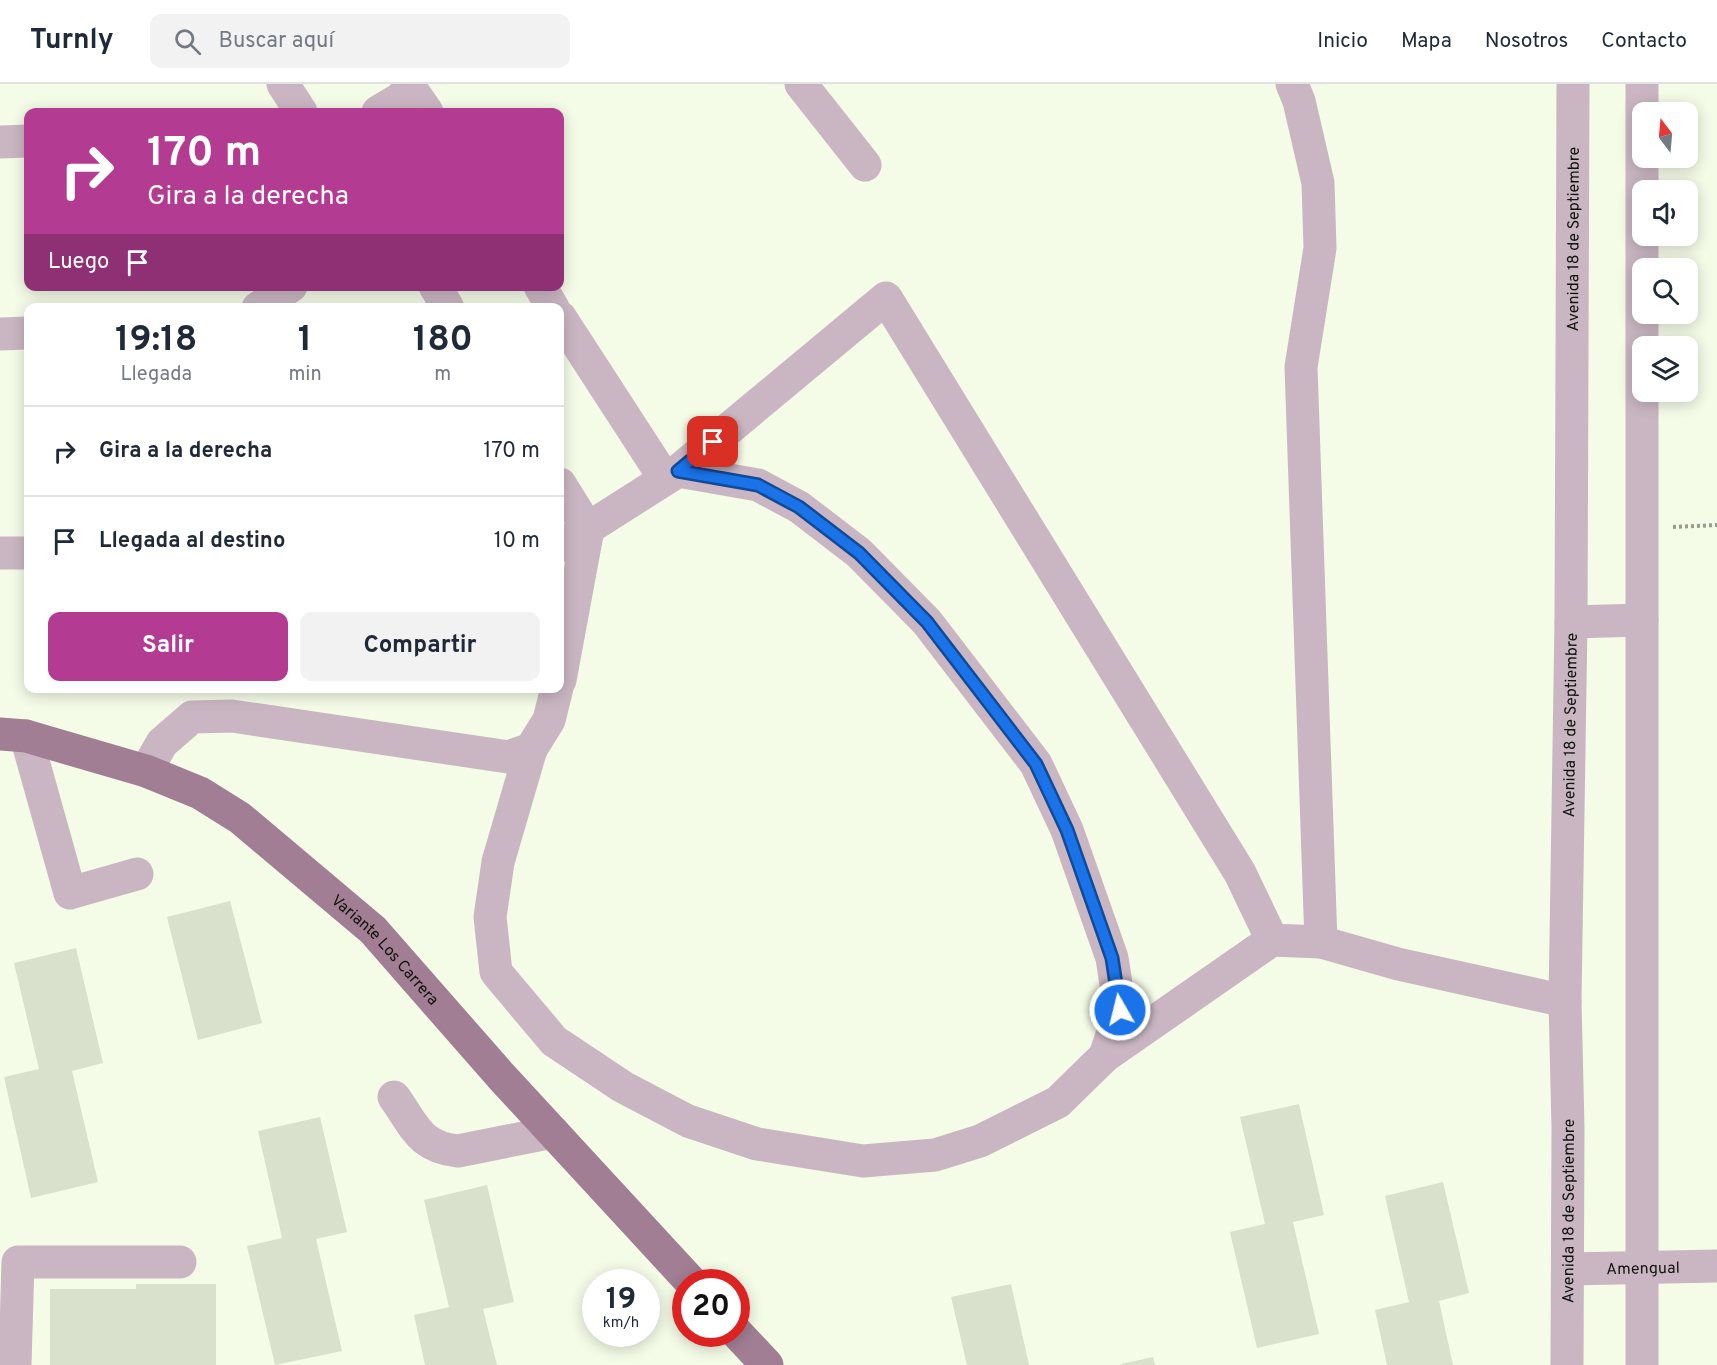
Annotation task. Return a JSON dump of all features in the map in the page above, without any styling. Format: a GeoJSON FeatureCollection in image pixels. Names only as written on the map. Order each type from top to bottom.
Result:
{"type":"FeatureCollection","features":[{"type":"Feature","properties":{"kind":"main road","name":"Variante Los Carrera"},"geometry":{"type":"LineString","coordinates":[[13,735],[146,771],[200,793],[240,818],[373,930],[679,1269]]}},
{"type":"Feature","properties":{"kind":"main road"},"geometry":{"type":"LineString","coordinates":[[750,1347],[767,1365]]}},
{"type":"Feature","properties":{"kind":"street"},"geometry":{"type":"LineString","coordinates":[[283,84],[298,108]]}},
{"type":"Feature","properties":{"kind":"street"},"geometry":{"type":"LineString","coordinates":[[801,84],[865,165]]}},
{"type":"Feature","properties":{"kind":"street"},"geometry":{"type":"LineString","coordinates":[[1292,84],[1299,101],[1318,194],[1320,248],[1301,367],[1321,942]]}},
{"type":"Feature","properties":{"kind":"street","name":"Avenida 18 de Septiembre"},"geometry":{"type":"LineString","coordinates":[[1567,1365],[1565,1001],[1571,622],[1573,84]]}},
{"type":"Feature","properties":{"kind":"street"},"geometry":{"type":"LineString","coordinates":[[1642,84],[1642,1365]]}},
{"type":"Feature","properties":{"kind":"street"},"geometry":{"type":"LineString","coordinates":[[385,108],[403,97],[409,85],[424,108]]}},
{"type":"Feature","properties":{"kind":"street"},"geometry":{"type":"LineString","coordinates":[[0,142],[24,141]]}},
{"type":"Feature","properties":{"kind":"street"},"geometry":{"type":"LineString","coordinates":[[266,303],[284,291]]}},
{"type":"Feature","properties":{"kind":"street"},"geometry":{"type":"LineString","coordinates":[[564,544],[672,475],[886,298],[1240,873],[1272,940]]}},
{"type":"Feature","properties":{"kind":"street"},"geometry":{"type":"LineString","coordinates":[[564,323],[672,475],[758,485],[799,507],[859,553],[927,622],[1036,764],[1067,830],[1112,958],[1120,1010],[1105,1056]]}},
{"type":"Feature","properties":{"kind":"street"},"geometry":{"type":"LineString","coordinates":[[0,334],[24,333]]}},
{"type":"Feature","properties":{"kind":"street"},"geometry":{"type":"LineString","coordinates":[[564,490],[588,529],[564,658]]}},
{"type":"Feature","properties":{"kind":"street"},"geometry":{"type":"LineString","coordinates":[[0,553],[24,553]]}},
{"type":"Feature","properties":{"kind":"street"},"geometry":{"type":"LineString","coordinates":[[1571,622],[1642,620]]}},
{"type":"Feature","properties":{"kind":"street"},"geometry":{"type":"LineString","coordinates":[[556,693],[549,720],[531,749],[498,862],[490,917],[496,972],[554,1041],[623,1087],[688,1121],[757,1144],[863,1161],[935,1155],[980,1141],[1058,1102],[1105,1056],[1272,940],[1321,942],[1398,964],[1565,1001]]}},
{"type":"Feature","properties":{"kind":"street"},"geometry":{"type":"LineString","coordinates":[[146,771],[162,743],[192,717],[232,716],[508,757],[531,749]]}},
{"type":"Feature","properties":{"kind":"street"},"geometry":{"type":"LineString","coordinates":[[13,735],[70,892],[137,874]]}},
{"type":"Feature","properties":{"kind":"street"},"geometry":{"type":"LineString","coordinates":[[394,1097],[426,1143],[443,1150],[458,1151],[553,1132]]}},
{"type":"Feature","properties":{"kind":"street"},"geometry":{"type":"LineString","coordinates":[[15,1365],[18,1262],[180,1262]]}},
{"type":"Feature","properties":{"kind":"street","name":"Amengual"},"geometry":{"type":"LineString","coordinates":[[1568,1269],[1717,1266]]}},
{"type":"Feature","properties":{"kind":"path"},"geometry":{"type":"LineString","coordinates":[[1642,528],[1717,525]]}},
{"type":"Feature","properties":{"kind":"building"},"geometry":{"type":"Polygon","coordinates":[[[230,901],[262,1023],[198,1040],[167,917],[230,901]]]}},
{"type":"Feature","properties":{"kind":"building"},"geometry":{"type":"Polygon","coordinates":[[[76,948],[103,1063],[72,1071],[98,1182],[31,1198],[4,1077],[39,1069],[14,963],[76,948]]]}},
{"type":"Feature","properties":{"kind":"building"},"geometry":{"type":"Polygon","coordinates":[[[1299,1104],[1324,1215],[1293,1222],[1319,1334],[1257,1348],[1230,1232],[1265,1224],[1240,1117],[1299,1104]]]}},
{"type":"Feature","properties":{"kind":"building"},"geometry":{"type":"Polygon","coordinates":[[[320,1117],[347,1232],[316,1239],[342,1351],[275,1365],[247,1246],[282,1238],[258,1131],[320,1117]]]}},
{"type":"Feature","properties":{"kind":"building"},"geometry":{"type":"Polygon","coordinates":[[[1443,1182],[1469,1293],[1439,1301],[1453,1365],[1387,1365],[1375,1310],[1409,1302],[1385,1196],[1443,1182]]]}},
{"type":"Feature","properties":{"kind":"building"},"geometry":{"type":"Polygon","coordinates":[[[487,1185],[514,1302],[483,1309],[497,1365],[425,1365],[414,1315],[449,1307],[424,1200],[487,1185]]]}},
{"type":"Feature","properties":{"kind":"building"},"geometry":{"type":"Polygon","coordinates":[[[136,1284],[216,1284],[216,1365],[50,1365],[50,1289],[136,1289],[136,1284]]]}},
{"type":"Feature","properties":{"kind":"building"},"geometry":{"type":"Polygon","coordinates":[[[1011,1284],[1029,1365],[967,1365],[951,1297],[1011,1284]]]}},
{"type":"Feature","properties":{"kind":"building"},"geometry":{"type":"Polygon","coordinates":[[[1153,1357],[1155,1365],[1121,1365],[1121,1364],[1153,1357]]]}},
{"type":"Feature","properties":{"kind":"route"},"geometry":{"type":"LineString","coordinates":[[713,442],[678,471],[758,485],[799,507],[859,553],[927,622],[989,706],[1036,764],[1067,830],[1112,958],[1120,1010]]}}]}
